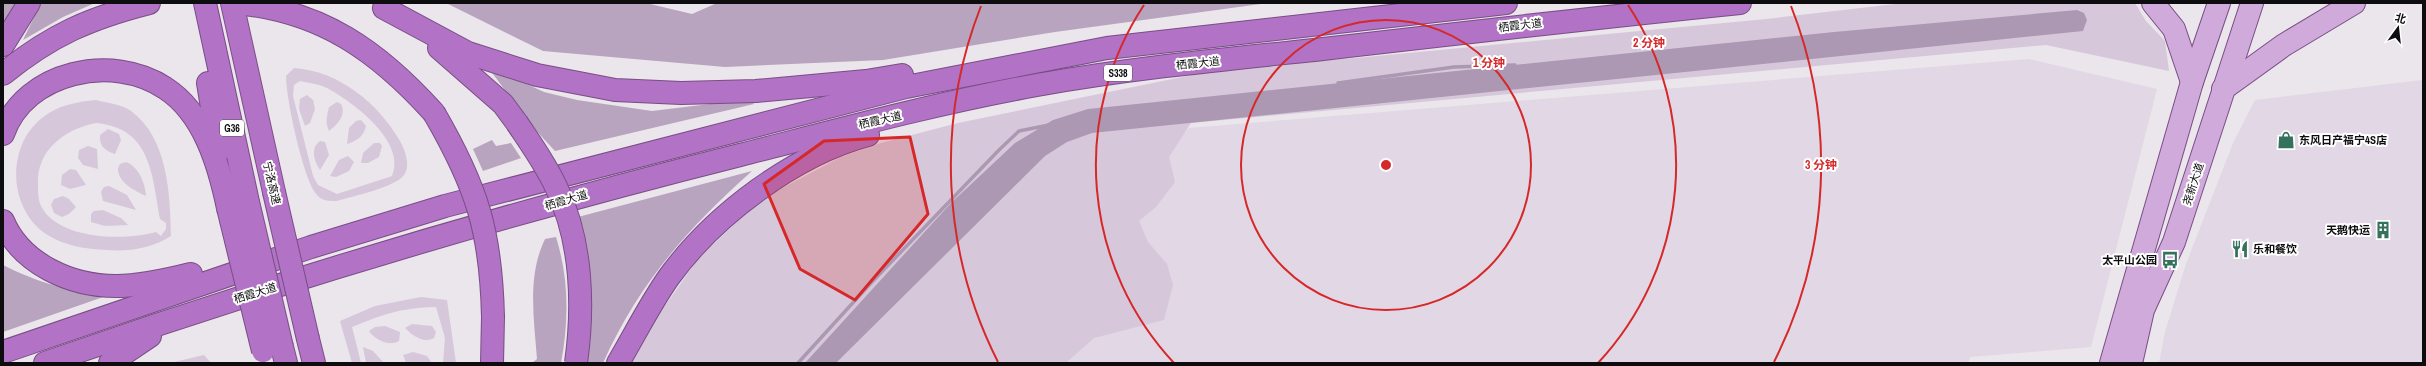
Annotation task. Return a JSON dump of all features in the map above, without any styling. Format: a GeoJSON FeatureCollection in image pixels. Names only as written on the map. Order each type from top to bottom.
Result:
{"type":"FeatureCollection","features":[{"type":"Feature","properties":{"kind":"highway"},"geometry":{"type":"LineString","coordinates":[[3,45],[29,3]]}},
{"type":"Feature","properties":{"kind":"highway"},"geometry":{"type":"LineString","coordinates":[[3,74],[45,42],[68,30],[107,14],[149,3]]}},
{"type":"Feature","properties":{"kind":"highway"},"geometry":{"type":"LineString","coordinates":[[194,3],[209,55],[226,201]]}},
{"type":"Feature","properties":{"kind":"highway","name":"G36"},"geometry":{"type":"LineString","coordinates":[[204,3],[209,55],[248,202],[273,358]]}},
{"type":"Feature","properties":{"kind":"highway","name":"宁洛高速"},"geometry":{"type":"LineString","coordinates":[[232,3],[314,363]]}},
{"type":"Feature","properties":{"kind":"highway"},"geometry":{"type":"LineString","coordinates":[[236,3],[259,5],[299,16],[352,41],[389,66],[434,113],[459,156],[483,218],[490,254],[493,317],[492,363]]}},
{"type":"Feature","properties":{"kind":"highway","name":"S338"},"geometry":{"type":"LineString","coordinates":[[445,206],[906,87],[1107,48],[1506,3]]}},
{"type":"Feature","properties":{"kind":"highway","name":"栖霞大道"},"geometry":{"type":"LineString","coordinates":[[45,363],[172,319],[509,216],[638,180],[979,97],[1041,84],[1198,63],[1548,22],[1740,3]]}},
{"type":"Feature","properties":{"kind":"highway"},"geometry":{"type":"LineString","coordinates":[[381,6],[468,53],[530,73],[585,86],[641,92],[756,91],[851,83],[1012,58],[1107,48]]}},
{"type":"Feature","properties":{"kind":"highway"},"geometry":{"type":"LineString","coordinates":[[381,6],[441,49],[503,104],[517,123],[557,189],[567,217],[578,262],[580,290],[576,363]]}},
{"type":"Feature","properties":{"kind":"highway"},"geometry":{"type":"LineString","coordinates":[[618,363],[650,306],[690,250],[716,224],[744,200],[792,168],[861,137],[888,130],[1198,63]]}},
{"type":"Feature","properties":{"kind":"highway"},"geometry":{"type":"LineString","coordinates":[[3,134],[22,104],[54,80],[74,73],[93,70],[130,74],[148,79],[166,88],[196,119],[208,142],[273,358]]}},
{"type":"Feature","properties":{"kind":"highway"},"geometry":{"type":"LineString","coordinates":[[3,221],[7,230],[20,247],[31,258],[49,269],[83,282],[116,286],[157,282],[210,270],[330,229],[445,206]]}},
{"type":"Feature","properties":{"kind":"highway"},"geometry":{"type":"LineString","coordinates":[[3,352],[296,252],[445,206]]}},
{"type":"Feature","properties":{"kind":"highway"},"geometry":{"type":"LineString","coordinates":[[110,363],[155,332],[352,274],[509,216]]}},
{"type":"Feature","properties":{"kind":"main road"},"geometry":{"type":"LineString","coordinates":[[2153,3],[2174,29],[2192,82]]}},
{"type":"Feature","properties":{"kind":"main road"},"geometry":{"type":"LineString","coordinates":[[2110,363],[2192,82],[2219,3]]}},
{"type":"Feature","properties":{"kind":"main road","name":"尧新大道"},"geometry":{"type":"LineString","coordinates":[[2131,363],[2143,310],[2174,242],[2252,3]]}},
{"type":"Feature","properties":{"kind":"main road"},"geometry":{"type":"LineString","coordinates":[[2224,90],[2284,45],[2354,3]]}},
{"type":"Feature","properties":{"kind":"highlighted area"},"geometry":{"type":"Polygon","coordinates":[[[910,137],[928,214],[855,300],[800,269],[764,184],[824,141],[910,137]]]}},
{"type":"Feature","properties":{"kind":"shaded area"},"geometry":{"type":"Polygon","coordinates":[[[3,3],[18,3],[3,26],[3,3]]]}},
{"type":"Feature","properties":{"kind":"shaded area"},"geometry":{"type":"Polygon","coordinates":[[[41,3],[95,3],[63,17],[23,40],[41,3]]]}},
{"type":"Feature","properties":{"kind":"shaded area"},"geometry":{"type":"Polygon","coordinates":[[[446,3],[646,3],[692,14],[717,3],[1268,3],[1055,32],[883,60],[725,67],[543,51],[446,3]]]}},
{"type":"Feature","properties":{"kind":"shaded area"},"geometry":{"type":"Polygon","coordinates":[[[1904,3],[2135,3],[2146,21],[2165,41],[2169,71],[2046,45],[1191,123],[1169,157],[1175,182],[1156,207],[1139,221],[1148,242],[1167,264],[1173,285],[1164,320],[1094,338],[1066,363],[631,363],[656,319],[697,260],[744,215],[771,194],[841,157],[881,143],[958,123],[1226,68],[1356,58],[1766,19],[1904,3]]]}},
{"type":"Feature","properties":{"kind":"shaded area"},"geometry":{"type":"Polygon","coordinates":[[[2077,10],[2084,13],[2087,20],[2083,31],[1092,133],[1067,142],[1045,156],[836,363],[805,363],[951,203],[1015,143],[1053,120],[1088,109],[1834,32],[2077,10]]]}},
{"type":"Feature","properties":{"kind":"shaded area"},"geometry":{"type":"Polygon","coordinates":[[[2029,59],[2157,89],[2091,347],[1970,357],[1968,363],[961,363],[1189,128],[2029,59]]]}},
{"type":"Feature","properties":{"kind":"shaded area"},"geometry":{"type":"Polygon","coordinates":[[[487,66],[544,92],[577,100],[652,111],[751,99],[754,104],[555,151],[531,125],[487,66]]]}},
{"type":"Feature","properties":{"kind":"shaded area"},"geometry":{"type":"Polygon","coordinates":[[[294,68],[311,70],[342,82],[356,91],[380,114],[400,141],[407,163],[404,175],[399,180],[383,188],[337,201],[326,200],[319,197],[306,173],[296,138],[286,76],[294,68]],[[300,81],[294,85],[293,96],[313,176],[318,185],[337,194],[392,176],[395,163],[392,150],[385,137],[375,124],[338,94],[327,88],[300,81]]]}},
{"type":"Feature","properties":{"kind":"shaded area"},"geometry":{"type":"Polygon","coordinates":[[[2423,80],[2423,363],[2159,363],[2165,332],[2186,264],[2233,143],[2255,100],[2423,80]]]}},
{"type":"Feature","properties":{"kind":"shaded area"},"geometry":{"type":"Polygon","coordinates":[[[307,95],[313,100],[315,109],[310,123],[305,126],[299,109],[300,99],[307,95]]]}},
{"type":"Feature","properties":{"kind":"shaded area"},"geometry":{"type":"Polygon","coordinates":[[[96,100],[119,105],[131,111],[143,122],[153,136],[160,151],[168,185],[171,236],[156,244],[132,250],[99,250],[83,248],[60,241],[46,234],[33,223],[24,209],[16,177],[17,160],[22,144],[30,130],[42,118],[54,110],[74,103],[96,100]],[[96,123],[74,130],[63,136],[55,143],[47,152],[42,161],[39,173],[38,193],[41,206],[50,217],[62,226],[77,232],[110,237],[127,237],[156,232],[161,236],[166,229],[166,223],[160,219],[151,170],[146,156],[138,144],[128,134],[114,127],[96,123]]]}},
{"type":"Feature","properties":{"kind":"shaded area"},"geometry":{"type":"Polygon","coordinates":[[[337,102],[341,104],[343,108],[342,116],[338,123],[329,131],[327,116],[329,107],[337,102]]]}},
{"type":"Feature","properties":{"kind":"shaded area"},"geometry":{"type":"Polygon","coordinates":[[[361,120],[366,126],[364,133],[357,140],[347,144],[349,128],[356,121],[361,120]]]}},
{"type":"Feature","properties":{"kind":"shaded area"},"geometry":{"type":"Polygon","coordinates":[[[108,129],[119,134],[121,140],[115,154],[103,148],[100,139],[100,135],[108,129]]]}},
{"type":"Feature","properties":{"kind":"shaded area"},"geometry":{"type":"Polygon","coordinates":[[[492,140],[496,146],[511,143],[521,158],[483,171],[473,149],[492,140]]]}},
{"type":"Feature","properties":{"kind":"shaded area"},"geometry":{"type":"Polygon","coordinates":[[[320,141],[325,142],[329,155],[320,170],[316,163],[314,151],[315,147],[320,141]]]}},
{"type":"Feature","properties":{"kind":"shaded area"},"geometry":{"type":"Polygon","coordinates":[[[374,143],[380,143],[382,146],[379,157],[368,163],[361,163],[363,153],[374,143]]]}},
{"type":"Feature","properties":{"kind":"shaded area"},"geometry":{"type":"Polygon","coordinates":[[[88,146],[97,149],[98,169],[83,165],[78,158],[79,150],[88,146]]]}},
{"type":"Feature","properties":{"kind":"shaded area"},"geometry":{"type":"Polygon","coordinates":[[[348,156],[354,162],[349,171],[336,177],[330,176],[339,160],[348,156]]]}},
{"type":"Feature","properties":{"kind":"shaded area"},"geometry":{"type":"Polygon","coordinates":[[[126,162],[131,164],[138,172],[144,186],[146,196],[128,185],[120,178],[118,168],[120,164],[126,162]]]}},
{"type":"Feature","properties":{"kind":"shaded area"},"geometry":{"type":"Polygon","coordinates":[[[70,169],[76,170],[86,185],[70,189],[61,185],[62,175],[70,169]]]}},
{"type":"Feature","properties":{"kind":"shaded area"},"geometry":{"type":"Polygon","coordinates":[[[752,171],[706,214],[649,282],[632,307],[603,363],[586,363],[578,217],[752,171]]]}},
{"type":"Feature","properties":{"kind":"shaded area"},"geometry":{"type":"Polygon","coordinates":[[[109,186],[127,195],[136,210],[103,201],[101,192],[104,187],[109,186]]]}},
{"type":"Feature","properties":{"kind":"shaded area"},"geometry":{"type":"Polygon","coordinates":[[[63,196],[69,199],[76,207],[69,214],[62,217],[54,213],[51,205],[54,199],[63,196]]]}},
{"type":"Feature","properties":{"kind":"shaded area"},"geometry":{"type":"Polygon","coordinates":[[[103,210],[121,218],[128,225],[105,226],[91,222],[91,214],[94,211],[103,210]]]}},
{"type":"Feature","properties":{"kind":"shaded area"},"geometry":{"type":"Polygon","coordinates":[[[556,237],[563,268],[566,300],[564,347],[561,363],[532,363],[537,359],[533,313],[536,268],[539,253],[545,239],[556,237]]]}},
{"type":"Feature","properties":{"kind":"shaded area"},"geometry":{"type":"Polygon","coordinates":[[[3,265],[29,277],[53,285],[106,296],[3,332],[3,265]]]}},
{"type":"Feature","properties":{"kind":"shaded area"},"geometry":{"type":"Polygon","coordinates":[[[421,297],[447,300],[456,363],[443,363],[445,338],[436,307],[393,312],[352,327],[361,363],[352,363],[340,321],[375,306],[421,297]]]}},
{"type":"Feature","properties":{"kind":"shaded area"},"geometry":{"type":"Polygon","coordinates":[[[412,324],[432,326],[436,332],[434,338],[426,340],[414,336],[405,328],[412,324]]]}},
{"type":"Feature","properties":{"kind":"shaded area"},"geometry":{"type":"Polygon","coordinates":[[[385,326],[400,332],[399,341],[395,343],[382,342],[369,331],[375,327],[385,326]]]}},
{"type":"Feature","properties":{"kind":"shaded area"},"geometry":{"type":"Polygon","coordinates":[[[363,347],[373,351],[384,363],[366,363],[363,347]]]}},
{"type":"Feature","properties":{"kind":"shaded area"},"geometry":{"type":"Polygon","coordinates":[[[413,352],[427,356],[432,363],[406,363],[403,355],[413,352]]]}},
{"type":"Feature","properties":{"kind":"shaded area"},"geometry":{"type":"Polygon","coordinates":[[[204,355],[211,363],[170,363],[204,355]]]}},
{"type":"Feature","properties":{"kind":"waterway"},"geometry":{"type":"LineString","coordinates":[[1338,83],[1454,67],[1515,65]]}},
{"type":"Feature","properties":{"kind":"waterway"},"geometry":{"type":"LineString","coordinates":[[798,363],[870,284],[1019,131],[1049,125]]}},
{"type":"Feature","properties":{"kind":"place","name":"东风日产福宁4S店"},"geometry":{"type":"Point","coordinates":[2286,140]}},
{"type":"Feature","properties":{"kind":"place","name":"天鹅快运"},"geometry":{"type":"Point","coordinates":[2383,230]}},
{"type":"Feature","properties":{"kind":"place","name":"乐和餐饮"},"geometry":{"type":"Point","coordinates":[2240,249]}},
{"type":"Feature","properties":{"kind":"place","name":"太平山公园"},"geometry":{"type":"Point","coordinates":[2170,260]}}]}
